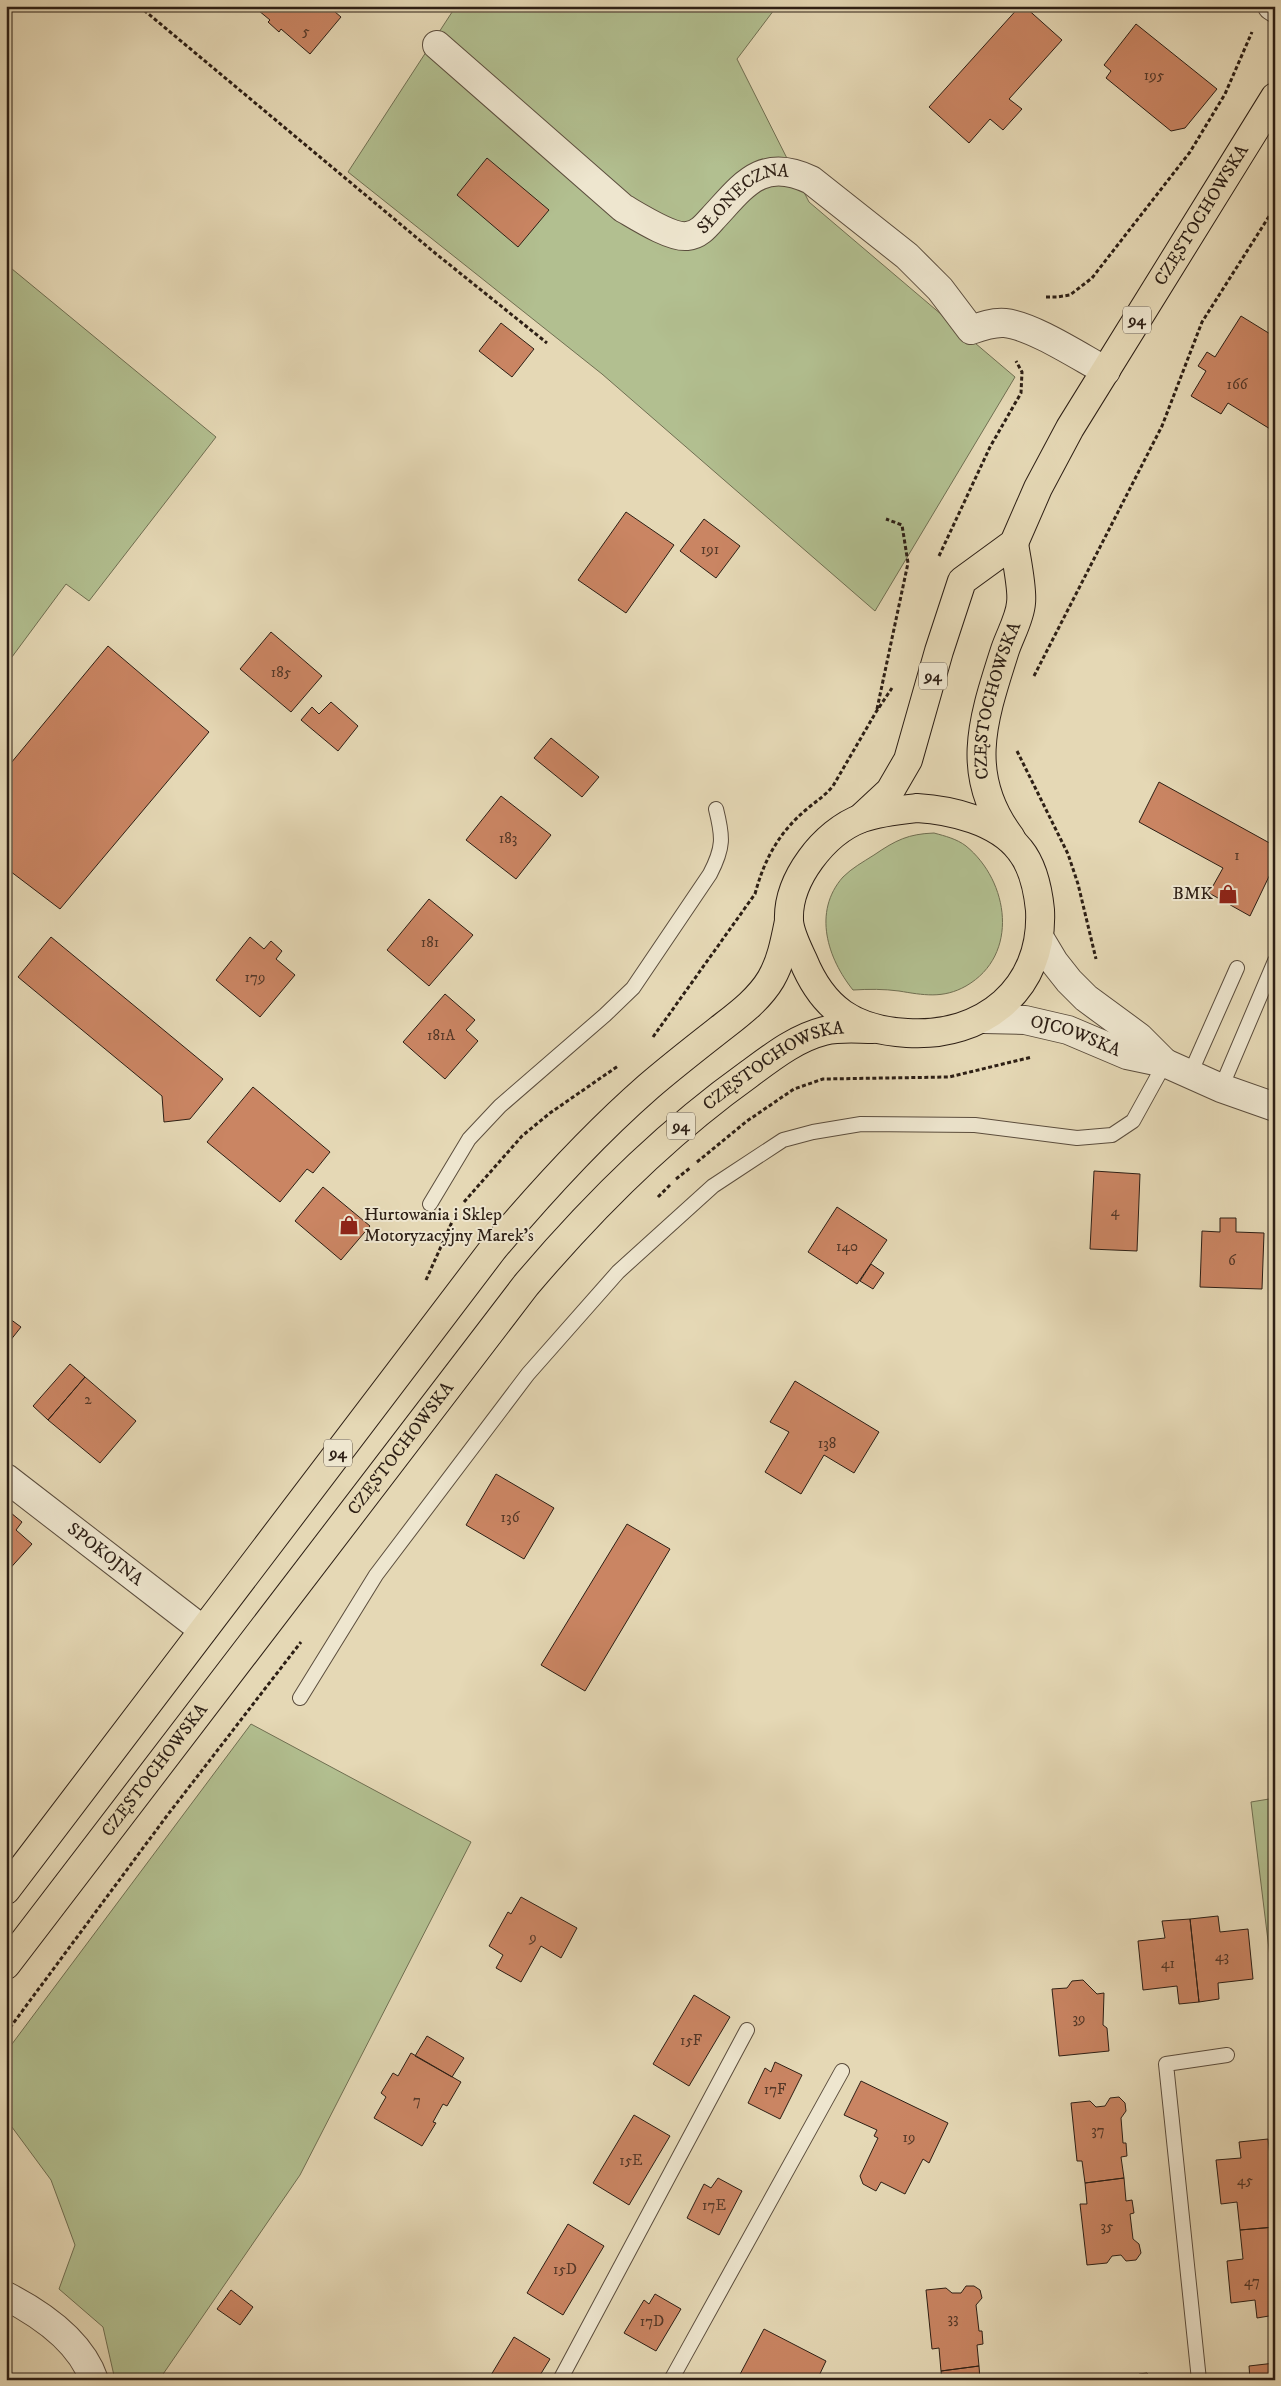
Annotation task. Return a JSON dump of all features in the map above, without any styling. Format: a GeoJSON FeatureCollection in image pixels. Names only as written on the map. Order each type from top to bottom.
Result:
{"type":"FeatureCollection","features":[{"type":"Feature","properties":{"kind":"main road","name":"CZĘSTOCHOWSKA"},"geometry":{"type":"LineString","coordinates":[[861,818],[890,791],[908,760],[939,651],[962,581],[1014,543],[1070,428],[1275,97]]}},
{"type":"Feature","properties":{"kind":"main road","name":"CZĘSTOCHOWSKA"},"geometry":{"type":"LineString","coordinates":[[1014,543],[1022,603],[992,696],[983,734],[981,755],[982,773],[992,809],[1001,825],[1020,849]]}},
{"type":"Feature","properties":{"kind":"main road","name":"94"},"geometry":{"type":"LineString","coordinates":[[6,1890],[493,1249],[542,1190],[590,1140],[648,1088],[740,1013],[760,993],[778,963],[796,888],[808,862],[830,838],[861,818],[894,810],[917,808],[944,810],[966,816],[988,826],[1020,849],[1032,871],[1039,896],[1039,937],[1034,959],[1023,980],[1011,996],[984,1018],[968,1026],[948,1031],[907,1033],[873,1029],[852,1022],[836,1011],[807,971],[789,922]]}},
{"type":"Feature","properties":{"kind":"main road","name":"CZĘSTOCHOWSKA"},"geometry":{"type":"LineString","coordinates":[[6,1965],[526,1285],[565,1239],[605,1196],[669,1137],[724,1092],[772,1057],[801,1039],[824,1031],[843,1028],[873,1029]]}},
{"type":"Feature","properties":{"kind":"street","name":"SŁONECZNA"},"geometry":{"type":"LineString","coordinates":[[437,45],[623,208],[646,221],[674,234],[686,236],[700,232],[746,182],[764,173],[795,172],[812,180],[907,256],[940,289],[971,330],[989,324],[1005,323],[1027,330],[1106,371]]}},
{"type":"Feature","properties":{"kind":"street","name":"OJCOWSKA"},"geometry":{"type":"LineString","coordinates":[[1039,937],[1054,962],[1086,998],[1139,1037],[1165,1063]]}},
{"type":"Feature","properties":{"kind":"street","name":"OJCOWSKA"},"geometry":{"type":"LineString","coordinates":[[984,1018],[1005,1018],[1047,1023],[1127,1054],[1165,1063],[1221,1088],[1275,1108]]}},
{"type":"Feature","properties":{"kind":"street","name":"SPOKOJNA"},"geometry":{"type":"LineString","coordinates":[[6,1478],[203,1630]]}},
{"type":"Feature","properties":{"kind":"street"},"geometry":{"type":"LineString","coordinates":[[6,2296],[47,2322],[71,2342],[91,2371],[94,2380]]}},
{"type":"Feature","properties":{"kind":"lane"},"geometry":{"type":"LineString","coordinates":[[430,1204],[469,1139],[500,1106],[606,1015],[633,988],[710,874],[721,854],[721,830],[716,809]]}},
{"type":"Feature","properties":{"kind":"lane"},"geometry":{"type":"LineString","coordinates":[[1221,1088],[1275,961]]}},
{"type":"Feature","properties":{"kind":"lane"},"geometry":{"type":"LineString","coordinates":[[1190,1074],[1237,968]]}},
{"type":"Feature","properties":{"kind":"lane"},"geometry":{"type":"LineString","coordinates":[[300,1698],[376,1575],[528,1374],[618,1272],[713,1186],[783,1140],[813,1132],[862,1124],[975,1125],[1077,1138],[1112,1135],[1123,1130],[1133,1122],[1165,1063]]}},
{"type":"Feature","properties":{"kind":"lane"},"geometry":{"type":"LineString","coordinates":[[560,2380],[747,2030]]}},
{"type":"Feature","properties":{"kind":"lane"},"geometry":{"type":"LineString","coordinates":[[1199,2380],[1166,2064],[1227,2055]]}},
{"type":"Feature","properties":{"kind":"lane"},"geometry":{"type":"LineString","coordinates":[[671,2380],[842,2071]]}},
{"type":"Feature","properties":{"kind":"path"},"geometry":{"type":"LineString","coordinates":[[139,6],[547,344]]}},
{"type":"Feature","properties":{"kind":"path"},"geometry":{"type":"LineString","coordinates":[[1046,297],[1057,298],[1070,295],[1092,278],[1190,152],[1225,94],[1267,13]]}},
{"type":"Feature","properties":{"kind":"path"},"geometry":{"type":"LineString","coordinates":[[1033,677],[1162,426],[1202,322],[1275,207]]}},
{"type":"Feature","properties":{"kind":"path"},"geometry":{"type":"LineString","coordinates":[[938,559],[990,447],[1021,393],[1022,372],[1012,357]]}},
{"type":"Feature","properties":{"kind":"path"},"geometry":{"type":"LineString","coordinates":[[876,712],[908,563],[902,525],[886,519]]}},
{"type":"Feature","properties":{"kind":"path"},"geometry":{"type":"LineString","coordinates":[[651,1040],[755,894],[761,870],[772,847],[789,826],[824,796],[832,786],[876,712],[898,681]]}},
{"type":"Feature","properties":{"kind":"path"},"geometry":{"type":"LineString","coordinates":[[1015,748],[1068,854],[1078,884],[1097,964]]}},
{"type":"Feature","properties":{"kind":"path"},"geometry":{"type":"LineString","coordinates":[[654,1201],[675,1180],[747,1121],[794,1089],[823,1079],[949,1077],[1034,1056]]}},
{"type":"Feature","properties":{"kind":"path"},"geometry":{"type":"LineString","coordinates":[[463,1203],[522,1136],[550,1113],[622,1064]]}},
{"type":"Feature","properties":{"kind":"path"},"geometry":{"type":"LineString","coordinates":[[423,1286],[455,1217]]}},
{"type":"Feature","properties":{"kind":"path"},"geometry":{"type":"LineString","coordinates":[[6,2033],[166,1817],[305,1636]]}},
{"type":"Feature","properties":{"kind":"green space"},"geometry":{"type":"Polygon","coordinates":[[[456,6],[777,6],[737,59],[809,202],[1015,377],[875,611],[602,374],[348,172],[456,6]]]}},
{"type":"Feature","properties":{"kind":"green space"},"geometry":{"type":"Polygon","coordinates":[[[6,264],[216,437],[89,601],[66,584],[6,665],[6,264]]]}},
{"type":"Feature","properties":{"kind":"green space"},"geometry":{"type":"Polygon","coordinates":[[[934,833],[966,846],[981,861],[992,878],[999,898],[1002,918],[1001,937],[995,956],[983,973],[966,986],[949,993],[933,995],[888,990],[853,990],[837,964],[827,935],[828,905],[834,891],[843,877],[850,871],[889,845],[909,836],[934,833]]]}},
{"type":"Feature","properties":{"kind":"green space"},"geometry":{"type":"Polygon","coordinates":[[[251,1724],[471,1842],[300,2175],[159,2380],[115,2380],[103,2327],[59,2289],[75,2245],[51,2180],[6,2119],[6,2052],[251,1724]]]}},
{"type":"Feature","properties":{"kind":"green space"},"geometry":{"type":"Polygon","coordinates":[[[1275,1798],[1275,1998],[1251,1802],[1275,1798]]]}},
{"type":"Feature","properties":{"kind":"building"},"geometry":{"type":"Polygon","coordinates":[[[253,6],[328,6],[341,17],[310,54],[281,29],[279,32],[268,22],[270,20],[253,6]]]}},
{"type":"Feature","properties":{"kind":"building"},"geometry":{"type":"Polygon","coordinates":[[[1020,6],[1024,6],[1062,40],[1009,99],[1022,109],[1003,130],[990,119],[969,143],[929,107],[1020,6]]]}},
{"type":"Feature","properties":{"kind":"building"},"geometry":{"type":"Polygon","coordinates":[[[1136,24],[1217,89],[1185,128],[1171,131],[1106,78],[1111,71],[1104,65],[1136,24]]]}},
{"type":"Feature","properties":{"kind":"building"},"geometry":{"type":"Polygon","coordinates":[[[487,158],[549,210],[518,247],[457,195],[487,158]]]}},
{"type":"Feature","properties":{"kind":"building"},"geometry":{"type":"Polygon","coordinates":[[[1241,316],[1275,337],[1275,348],[1272,352],[1275,354],[1275,432],[1228,403],[1221,414],[1191,396],[1206,371],[1198,366],[1207,352],[1215,357],[1241,316]]]}},
{"type":"Feature","properties":{"kind":"building"},"geometry":{"type":"Polygon","coordinates":[[[501,323],[534,349],[512,377],[479,351],[501,323]]]}},
{"type":"Feature","properties":{"kind":"building"},"geometry":{"type":"Polygon","coordinates":[[[626,512],[674,545],[626,613],[578,580],[626,512]]]}},
{"type":"Feature","properties":{"kind":"building"},"geometry":{"type":"Polygon","coordinates":[[[704,519],[740,546],[716,578],[680,551],[704,519]]]}},
{"type":"Feature","properties":{"kind":"building"},"geometry":{"type":"Polygon","coordinates":[[[271,632],[322,676],[291,712],[240,669],[271,632]]]}},
{"type":"Feature","properties":{"kind":"building"},"geometry":{"type":"Polygon","coordinates":[[[108,646],[209,732],[60,909],[6,868],[6,769],[108,646]]]}},
{"type":"Feature","properties":{"kind":"building"},"geometry":{"type":"Polygon","coordinates":[[[331,702],[358,726],[338,751],[301,720],[312,707],[319,714],[331,702]]]}},
{"type":"Feature","properties":{"kind":"building"},"geometry":{"type":"Polygon","coordinates":[[[551,738],[599,777],[582,797],[534,758],[551,738]]]}},
{"type":"Feature","properties":{"kind":"building"},"geometry":{"type":"Polygon","coordinates":[[[1159,782],[1275,846],[1275,864],[1250,916],[1209,893],[1223,868],[1139,822],[1159,782]]]}},
{"type":"Feature","properties":{"kind":"building"},"geometry":{"type":"Polygon","coordinates":[[[501,796],[551,835],[516,879],[466,840],[501,796]]]}},
{"type":"Feature","properties":{"kind":"building"},"geometry":{"type":"Polygon","coordinates":[[[429,899],[473,935],[429,986],[387,950],[429,899]]]}},
{"type":"Feature","properties":{"kind":"building"},"geometry":{"type":"Polygon","coordinates":[[[51,937],[223,1079],[190,1119],[164,1122],[162,1096],[18,977],[51,937]]]}},
{"type":"Feature","properties":{"kind":"building"},"geometry":{"type":"Polygon","coordinates":[[[250,937],[264,949],[271,941],[282,951],[276,959],[295,975],[260,1017],[216,980],[250,937]]]}},
{"type":"Feature","properties":{"kind":"building"},"geometry":{"type":"Polygon","coordinates":[[[445,994],[475,1020],[466,1030],[478,1041],[445,1079],[403,1042],[445,994]]]}},
{"type":"Feature","properties":{"kind":"building"},"geometry":{"type":"Polygon","coordinates":[[[253,1087],[330,1152],[313,1173],[307,1169],[280,1202],[207,1142],[253,1087]]]}},
{"type":"Feature","properties":{"kind":"building"},"geometry":{"type":"Polygon","coordinates":[[[1094,1171],[1140,1174],[1137,1251],[1090,1249],[1094,1171]]]}},
{"type":"Feature","properties":{"kind":"building"},"geometry":{"type":"Polygon","coordinates":[[[323,1187],[370,1226],[341,1260],[295,1221],[323,1187]]]}},
{"type":"Feature","properties":{"kind":"building"},"geometry":{"type":"Polygon","coordinates":[[[837,1207],[887,1240],[857,1284],[808,1252],[837,1207]]]}},
{"type":"Feature","properties":{"kind":"building"},"geometry":{"type":"Polygon","coordinates":[[[1220,1218],[1236,1218],[1236,1232],[1264,1233],[1262,1289],[1200,1287],[1202,1231],[1220,1232],[1220,1218]]]}},
{"type":"Feature","properties":{"kind":"building"},"geometry":{"type":"Polygon","coordinates":[[[871,1264],[884,1273],[873,1289],[860,1281],[871,1264]]]}},
{"type":"Feature","properties":{"kind":"building"},"geometry":{"type":"Polygon","coordinates":[[[6,1316],[21,1327],[6,1346],[6,1316]]]}},
{"type":"Feature","properties":{"kind":"building"},"geometry":{"type":"Polygon","coordinates":[[[70,1364],[85,1377],[48,1420],[33,1406],[70,1364]]]}},
{"type":"Feature","properties":{"kind":"building"},"geometry":{"type":"Polygon","coordinates":[[[85,1377],[136,1421],[100,1463],[48,1420],[85,1377]]]}},
{"type":"Feature","properties":{"kind":"building"},"geometry":{"type":"Polygon","coordinates":[[[795,1381],[879,1432],[854,1473],[824,1455],[801,1494],[765,1472],[789,1432],[770,1422],[795,1381]]]}},
{"type":"Feature","properties":{"kind":"building"},"geometry":{"type":"Polygon","coordinates":[[[496,1474],[554,1508],[524,1559],[466,1525],[496,1474]]]}},
{"type":"Feature","properties":{"kind":"building"},"geometry":{"type":"Polygon","coordinates":[[[11,1513],[22,1522],[16,1530],[32,1544],[6,1573],[6,1519],[11,1513]]]}},
{"type":"Feature","properties":{"kind":"building"},"geometry":{"type":"Polygon","coordinates":[[[627,1524],[670,1549],[585,1691],[541,1665],[627,1524]]]}},
{"type":"Feature","properties":{"kind":"building"},"geometry":{"type":"Polygon","coordinates":[[[521,1897],[577,1928],[561,1958],[541,1946],[521,1982],[496,1968],[503,1955],[489,1946],[508,1912],[511,1914],[521,1897]]]}},
{"type":"Feature","properties":{"kind":"building"},"geometry":{"type":"Polygon","coordinates":[[[1218,1916],[1220,1932],[1248,1929],[1253,1979],[1218,1983],[1219,1999],[1199,2002],[1190,1919],[1218,1916]]]}},
{"type":"Feature","properties":{"kind":"building"},"geometry":{"type":"Polygon","coordinates":[[[1190,1919],[1199,2002],[1179,2004],[1177,1986],[1143,1990],[1138,1941],[1165,1938],[1162,1921],[1190,1919]]]}},
{"type":"Feature","properties":{"kind":"building"},"geometry":{"type":"Polygon","coordinates":[[[1083,1980],[1097,1994],[1104,1993],[1103,2025],[1107,2028],[1109,2051],[1059,2056],[1052,1989],[1067,1988],[1072,1981],[1083,1980]]]}},
{"type":"Feature","properties":{"kind":"building"},"geometry":{"type":"Polygon","coordinates":[[[694,1995],[730,2017],[689,2086],[653,2064],[694,1995]]]}},
{"type":"Feature","properties":{"kind":"building"},"geometry":{"type":"Polygon","coordinates":[[[427,2036],[464,2058],[452,2077],[415,2056],[427,2036]]]}},
{"type":"Feature","properties":{"kind":"building"},"geometry":{"type":"Polygon","coordinates":[[[411,2053],[461,2082],[447,2106],[443,2104],[433,2122],[436,2123],[422,2146],[374,2118],[386,2097],[381,2093],[393,2073],[398,2076],[411,2053]]]}},
{"type":"Feature","properties":{"kind":"building"},"geometry":{"type":"Polygon","coordinates":[[[775,2062],[802,2075],[780,2119],[748,2103],[765,2068],[771,2072],[775,2062]]]}},
{"type":"Feature","properties":{"kind":"building"},"geometry":{"type":"Polygon","coordinates":[[[861,2081],[948,2123],[929,2163],[923,2159],[905,2194],[881,2182],[876,2191],[863,2184],[860,2176],[878,2138],[874,2136],[877,2130],[844,2115],[861,2081]]]}},
{"type":"Feature","properties":{"kind":"building"},"geometry":{"type":"Polygon","coordinates":[[[1119,2097],[1125,2103],[1126,2111],[1121,2118],[1123,2143],[1126,2143],[1127,2156],[1121,2157],[1124,2178],[1085,2183],[1082,2161],[1077,2161],[1071,2103],[1090,2101],[1096,2107],[1105,2106],[1110,2098],[1119,2097]]]}},
{"type":"Feature","properties":{"kind":"building"},"geometry":{"type":"Polygon","coordinates":[[[634,2115],[670,2136],[629,2205],[593,2183],[634,2115]]]}},
{"type":"Feature","properties":{"kind":"building"},"geometry":{"type":"Polygon","coordinates":[[[1268,2139],[1275,2199],[1275,2227],[1240,2230],[1237,2202],[1221,2204],[1216,2160],[1241,2158],[1239,2142],[1268,2139]]]}},
{"type":"Feature","properties":{"kind":"building"},"geometry":{"type":"Polygon","coordinates":[[[718,2178],[742,2191],[719,2235],[687,2218],[704,2184],[711,2188],[718,2178]]]}},
{"type":"Feature","properties":{"kind":"building"},"geometry":{"type":"Polygon","coordinates":[[[1124,2178],[1126,2201],[1132,2200],[1134,2213],[1130,2214],[1133,2239],[1139,2244],[1141,2253],[1136,2260],[1126,2261],[1121,2255],[1112,2256],[1107,2263],[1087,2265],[1080,2204],[1087,2204],[1085,2183],[1124,2178]]]}},
{"type":"Feature","properties":{"kind":"building"},"geometry":{"type":"Polygon","coordinates":[[[568,2224],[604,2246],[563,2315],[527,2293],[568,2224]]]}},
{"type":"Feature","properties":{"kind":"building"},"geometry":{"type":"Polygon","coordinates":[[[1275,2227],[1275,2315],[1257,2318],[1255,2300],[1231,2303],[1227,2261],[1243,2259],[1240,2230],[1275,2227]]]}},
{"type":"Feature","properties":{"kind":"building"},"geometry":{"type":"Polygon","coordinates":[[[966,2286],[974,2286],[980,2290],[982,2298],[976,2305],[979,2331],[982,2331],[983,2344],[977,2345],[979,2366],[941,2371],[939,2348],[932,2349],[926,2290],[946,2288],[952,2293],[961,2293],[966,2286]]]}},
{"type":"Feature","properties":{"kind":"building"},"geometry":{"type":"Polygon","coordinates":[[[231,2290],[253,2307],[240,2325],[217,2309],[231,2290]]]}},
{"type":"Feature","properties":{"kind":"building"},"geometry":{"type":"Polygon","coordinates":[[[655,2294],[681,2309],[656,2351],[624,2333],[644,2300],[649,2304],[655,2294]]]}},
{"type":"Feature","properties":{"kind":"building"},"geometry":{"type":"Polygon","coordinates":[[[764,2329],[826,2361],[817,2380],[737,2380],[764,2329]]]}},
{"type":"Feature","properties":{"kind":"building"},"geometry":{"type":"Polygon","coordinates":[[[514,2337],[550,2359],[537,2380],[488,2380],[514,2337]]]}},
{"type":"Feature","properties":{"kind":"building"},"geometry":{"type":"Polygon","coordinates":[[[1275,2363],[1275,2380],[1250,2380],[1249,2366],[1275,2363]]]}},
{"type":"Feature","properties":{"kind":"building"},"geometry":{"type":"Polygon","coordinates":[[[979,2366],[980,2380],[942,2380],[941,2371],[979,2366]]]}},
{"type":"Feature","properties":{"kind":"building"},"geometry":{"type":"Polygon","coordinates":[[[1147,2373],[1154,2380],[1134,2380],[1139,2374],[1147,2373]]]}},
{"type":"Feature","properties":{"kind":"building"},"geometry":{"type":"Polygon","coordinates":[[[1118,2376],[1122,2380],[1099,2380],[1098,2378],[1118,2376]]]}},
{"type":"Feature","properties":{"kind":"place","name":"BMK"},"geometry":{"type":"Point","coordinates":[1228,894]}},
{"type":"Feature","properties":{"kind":"place","name":"Hurtowania i Sklep Motoryzacyjny Marek's"},"geometry":{"type":"Point","coordinates":[349,1225]}}]}
